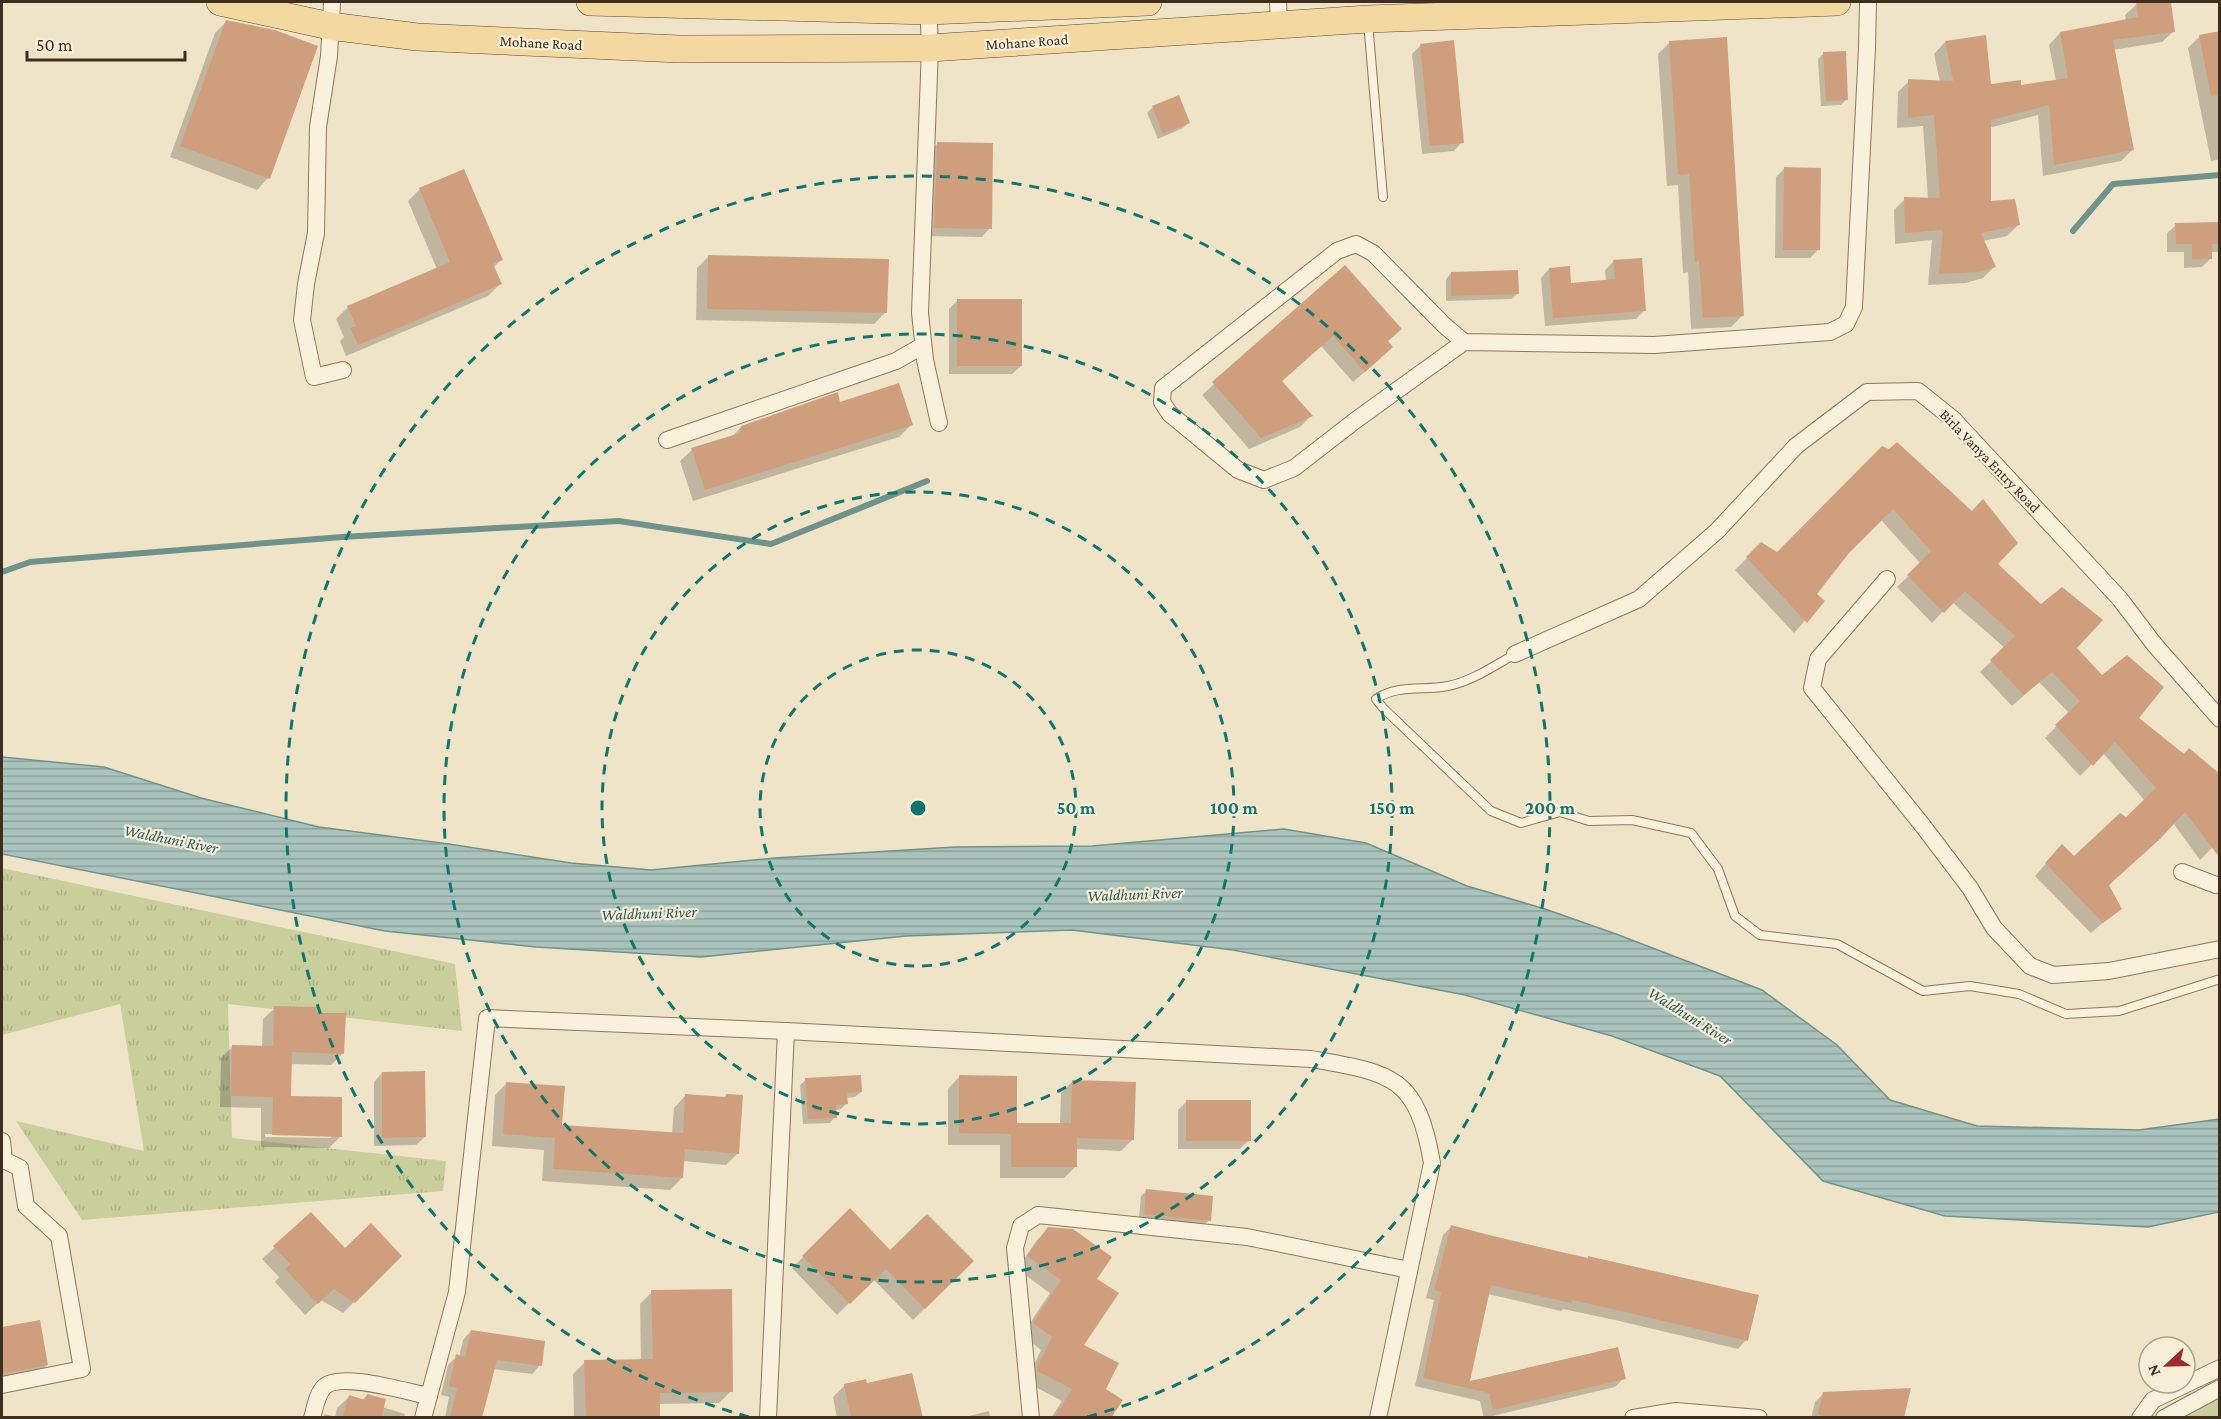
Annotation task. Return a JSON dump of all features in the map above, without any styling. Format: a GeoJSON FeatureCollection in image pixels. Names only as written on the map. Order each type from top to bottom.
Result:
{"type":"FeatureCollection","features":[{"type":"Feature","properties":{"kind":"main road","name":"Mohane Road"},"geometry":{"type":"LineString","coordinates":[[220,2],[331,14],[417,37],[679,50],[930,48],[1278,13],[1368,19],[1837,2]]}},
{"type":"Feature","properties":{"kind":"main road"},"geometry":{"type":"LineString","coordinates":[[590,2],[928,6],[1148,2]]}},
{"type":"Feature","properties":{"kind":"street"},"geometry":{"type":"LineString","coordinates":[[1464,342],[1444,325],[1373,253],[1356,244],[1337,251],[1163,388],[1162,402],[1170,414],[1238,471],[1264,480],[1294,468],[1464,342],[1654,345],[1830,332],[1846,324],[1854,307],[1868,48],[1868,2]]}},
{"type":"Feature","properties":{"kind":"street"},"geometry":{"type":"LineString","coordinates":[[928,6],[930,48],[920,313],[922,346],[939,423]]}},
{"type":"Feature","properties":{"kind":"street"},"geometry":{"type":"LineString","coordinates":[[331,14],[329,56],[318,127],[316,233],[302,320],[314,377],[343,370]]}},
{"type":"Feature","properties":{"kind":"street"},"geometry":{"type":"LineString","coordinates":[[667,441],[896,361],[922,346]]}},
{"type":"Feature","properties":{"kind":"street","name":"Birla Vanya Entry Road"},"geometry":{"type":"LineString","coordinates":[[1515,654],[1639,599],[1717,531],[1796,446],[1867,392],[1918,391],[1953,420],[2112,591],[2154,644],[2220,719]]}},
{"type":"Feature","properties":{"kind":"street"},"geometry":{"type":"LineString","coordinates":[[1887,579],[1818,659],[1812,688],[1923,826],[1970,888],[1994,928],[2030,966],[2053,975],[2109,971],[2220,949]]}},
{"type":"Feature","properties":{"kind":"street"},"geometry":{"type":"LineString","coordinates":[[2182,872],[2220,885]]}},
{"type":"Feature","properties":{"kind":"street"},"geometry":{"type":"LineString","coordinates":[[423,1418],[457,1292],[487,1018],[786,1031],[1311,1059],[1369,1069],[1391,1078],[1412,1099],[1427,1131],[1432,1163],[1378,1418]]}},
{"type":"Feature","properties":{"kind":"street"},"geometry":{"type":"LineString","coordinates":[[768,1418],[786,1031]]}},
{"type":"Feature","properties":{"kind":"street"},"geometry":{"type":"LineString","coordinates":[[2,1140],[4,1160],[20,1168],[26,1206],[59,1236],[82,1369],[2,1385]]}},
{"type":"Feature","properties":{"kind":"street"},"geometry":{"type":"LineString","coordinates":[[1031,1418],[1015,1248],[1021,1226],[1038,1215],[1247,1237],[1409,1270]]}},
{"type":"Feature","properties":{"kind":"street"},"geometry":{"type":"LineString","coordinates":[[2140,1418],[2152,1400],[2220,1368]]}},
{"type":"Feature","properties":{"kind":"street"},"geometry":{"type":"LineString","coordinates":[[312,1418],[322,1389],[330,1382],[350,1380],[429,1396]]}},
{"type":"Feature","properties":{"kind":"street"},"geometry":{"type":"LineString","coordinates":[[2164,1418],[2220,1388]]}},
{"type":"Feature","properties":{"kind":"street"},"geometry":{"type":"LineString","coordinates":[[1633,1418],[1676,1411],[1759,1418]]}},
{"type":"Feature","properties":{"kind":"lane"},"geometry":{"type":"LineString","coordinates":[[1368,19],[1383,197]]}},
{"type":"Feature","properties":{"kind":"lane"},"geometry":{"type":"LineString","coordinates":[[1515,654],[1486,671],[1449,686],[1387,691],[1376,699],[1491,811],[1521,823],[1560,812],[1589,821],[1632,820],[1691,833],[1718,869],[1735,916],[1760,935],[1837,944],[1923,991],[1970,986],[2019,994],[2066,1014],[2119,1011],[2220,979]]}},
{"type":"Feature","properties":{"kind":"green space"},"geometry":{"type":"Polygon","coordinates":[[[2,868],[455,964],[462,1031],[228,1004],[232,1138],[446,1161],[443,1191],[82,1220],[16,1121],[144,1151],[120,1004],[2,1035],[2,868]]]}},
{"type":"Feature","properties":{"kind":"green space"},"geometry":{"type":"Polygon","coordinates":[[[2219,1398],[2219,1417],[2184,1417],[2219,1398]]]}},
{"type":"Feature","properties":{"kind":"water","name":"Waldhuni River"},"geometry":{"type":"Polygon","coordinates":[[[2,757],[104,767],[201,798],[319,827],[571,863],[651,870],[775,858],[955,847],[1092,846],[1284,829],[1366,843],[1467,886],[1545,909],[1616,934],[1762,990],[1837,1045],[1890,1100],[1977,1126],[2139,1130],[2219,1119],[2219,1212],[2148,1227],[1945,1216],[1823,1181],[1720,1076],[1612,1036],[1465,995],[1233,950],[1072,930],[906,936],[701,957],[536,947],[385,931],[2,854],[2,757]]]}},
{"type":"Feature","properties":{"kind":"building"},"geometry":{"type":"Polygon","coordinates":[[[2136,2],[2171,2],[2175,32],[2113,40],[2134,150],[2054,165],[2049,105],[1991,120],[1991,201],[2015,199],[2020,225],[1981,233],[1996,267],[1978,272],[1939,274],[1943,230],[1905,233],[1904,197],[1940,198],[1934,115],[1908,118],[1908,79],[1953,81],[1945,41],[1986,35],[1991,84],[2021,80],[2021,85],[2068,78],[2060,32],[2138,17],[2136,2]]]}},
{"type":"Feature","properties":{"kind":"building"},"geometry":{"type":"Polygon","coordinates":[[[226,20],[275,30],[318,46],[270,179],[180,146],[226,20]]]}},
{"type":"Feature","properties":{"kind":"building"},"geometry":{"type":"Polygon","coordinates":[[[2220,31],[2220,95],[2211,96],[2199,35],[2220,31]]]}},
{"type":"Feature","properties":{"kind":"building"},"geometry":{"type":"Polygon","coordinates":[[[1727,37],[1744,316],[1703,318],[1699,261],[1695,262],[1689,174],[1678,175],[1669,41],[1727,37]]]}},
{"type":"Feature","properties":{"kind":"building"},"geometry":{"type":"Polygon","coordinates":[[[1454,40],[1464,143],[1430,146],[1420,44],[1454,40]]]}},
{"type":"Feature","properties":{"kind":"building"},"geometry":{"type":"Polygon","coordinates":[[[1846,51],[1848,100],[1826,101],[1823,52],[1846,51]]]}},
{"type":"Feature","properties":{"kind":"building"},"geometry":{"type":"Polygon","coordinates":[[[1179,95],[1190,123],[1163,134],[1152,106],[1179,95]]]}},
{"type":"Feature","properties":{"kind":"building"},"geometry":{"type":"Polygon","coordinates":[[[937,142],[993,143],[992,229],[934,228],[937,142]]]}},
{"type":"Feature","properties":{"kind":"building"},"geometry":{"type":"Polygon","coordinates":[[[1784,167],[1821,168],[1820,250],[1783,250],[1784,167]]]}},
{"type":"Feature","properties":{"kind":"building"},"geometry":{"type":"Polygon","coordinates":[[[464,169],[503,260],[493,264],[502,284],[358,345],[350,328],[356,326],[347,306],[450,262],[419,188],[464,169]]]}},
{"type":"Feature","properties":{"kind":"building"},"geometry":{"type":"Polygon","coordinates":[[[2220,222],[2220,244],[2212,244],[2212,259],[2192,259],[2192,244],[2176,244],[2175,223],[2220,222]]]}},
{"type":"Feature","properties":{"kind":"building"},"geometry":{"type":"Polygon","coordinates":[[[708,255],[889,259],[887,313],[707,309],[708,255]]]}},
{"type":"Feature","properties":{"kind":"building"},"geometry":{"type":"Polygon","coordinates":[[[1642,258],[1646,311],[1553,318],[1549,268],[1570,266],[1571,283],[1615,279],[1613,260],[1642,258]]]}},
{"type":"Feature","properties":{"kind":"building"},"geometry":{"type":"Polygon","coordinates":[[[1345,265],[1402,329],[1388,341],[1393,347],[1365,372],[1333,336],[1282,381],[1313,416],[1261,438],[1212,382],[1345,265]]]}},
{"type":"Feature","properties":{"kind":"building"},"geometry":{"type":"Polygon","coordinates":[[[1518,270],[1519,294],[1451,296],[1451,272],[1518,270]]]}},
{"type":"Feature","properties":{"kind":"building"},"geometry":{"type":"Polygon","coordinates":[[[957,299],[1022,299],[1022,366],[957,366],[957,299]]]}},
{"type":"Feature","properties":{"kind":"building"},"geometry":{"type":"Polygon","coordinates":[[[899,383],[913,425],[705,490],[691,448],[740,433],[741,426],[838,392],[840,402],[899,383]]]}},
{"type":"Feature","properties":{"kind":"building"},"geometry":{"type":"Polygon","coordinates":[[[1897,442],[1972,511],[1983,499],[2018,543],[1998,564],[2041,604],[2062,587],[2103,620],[2077,648],[2102,675],[2127,655],[2164,687],[2139,718],[2184,754],[2189,748],[2220,774],[2220,858],[2185,812],[2160,839],[2109,885],[2122,909],[2103,923],[2045,863],[2062,844],[2074,856],[2120,813],[2126,817],[2156,788],[2115,742],[2093,766],[2055,725],[2080,701],[2052,672],[2024,695],[1990,660],[2015,636],[1965,591],[1944,613],[1907,575],[1931,551],[1893,509],[1849,553],[1817,594],[1825,601],[1807,623],[1746,557],[1761,542],[1777,552],[1882,446],[1889,449],[1897,442]]]}},
{"type":"Feature","properties":{"kind":"building"},"geometry":{"type":"Polygon","coordinates":[[[274,1006],[317,1007],[316,1013],[346,1013],[344,1054],[292,1052],[291,1096],[342,1097],[342,1137],[272,1135],[273,1097],[231,1096],[232,1045],[273,1046],[274,1006]]]}},
{"type":"Feature","properties":{"kind":"building"},"geometry":{"type":"Polygon","coordinates":[[[425,1071],[426,1137],[382,1138],[382,1072],[425,1071]]]}},
{"type":"Feature","properties":{"kind":"building"},"geometry":{"type":"Polygon","coordinates":[[[861,1075],[862,1092],[847,1093],[848,1104],[836,1105],[837,1118],[808,1119],[805,1078],[861,1075]]]}},
{"type":"Feature","properties":{"kind":"building"},"geometry":{"type":"Polygon","coordinates":[[[959,1075],[1017,1076],[1017,1123],[1071,1123],[1072,1080],[1136,1082],[1134,1140],[1077,1138],[1077,1167],[1011,1167],[1011,1134],[959,1133],[959,1075]]]}},
{"type":"Feature","properties":{"kind":"building"},"geometry":{"type":"Polygon","coordinates":[[[506,1082],[565,1086],[562,1125],[683,1133],[685,1094],[726,1097],[726,1094],[743,1095],[739,1154],[685,1149],[683,1178],[553,1169],[555,1138],[503,1134],[506,1082]]]}},
{"type":"Feature","properties":{"kind":"building"},"geometry":{"type":"Polygon","coordinates":[[[1186,1100],[1251,1100],[1251,1141],[1186,1141],[1186,1100]]]}},
{"type":"Feature","properties":{"kind":"building"},"geometry":{"type":"Polygon","coordinates":[[[1146,1189],[1213,1196],[1211,1221],[1144,1214],[1146,1189]]]}},
{"type":"Feature","properties":{"kind":"building"},"geometry":{"type":"Polygon","coordinates":[[[850,1208],[890,1250],[927,1214],[974,1261],[925,1309],[886,1269],[850,1304],[802,1256],[850,1208]]]}},
{"type":"Feature","properties":{"kind":"building"},"geometry":{"type":"Polygon","coordinates":[[[311,1212],[345,1248],[371,1223],[402,1256],[355,1303],[334,1289],[318,1304],[285,1269],[290,1264],[273,1246],[311,1212]]]}},
{"type":"Feature","properties":{"kind":"building"},"geometry":{"type":"Polygon","coordinates":[[[1451,1225],[1588,1258],[1588,1256],[1759,1295],[1748,1341],[1572,1300],[1571,1303],[1491,1285],[1470,1381],[1618,1347],[1626,1379],[1493,1410],[1489,1393],[1423,1378],[1441,1292],[1434,1290],[1451,1225]]]}},
{"type":"Feature","properties":{"kind":"building"},"geometry":{"type":"Polygon","coordinates":[[[1048,1227],[1073,1229],[1112,1257],[1097,1279],[1119,1293],[1084,1345],[1119,1363],[1106,1389],[1123,1400],[1111,1418],[1054,1418],[1072,1389],[1037,1371],[1052,1337],[1033,1323],[1061,1280],[1027,1256],[1048,1227]]]}},
{"type":"Feature","properties":{"kind":"building"},"geometry":{"type":"Polygon","coordinates":[[[732,1289],[733,1392],[660,1393],[660,1418],[586,1418],[584,1360],[653,1359],[651,1290],[732,1289]]]}},
{"type":"Feature","properties":{"kind":"building"},"geometry":{"type":"Polygon","coordinates":[[[40,1320],[48,1365],[2,1374],[2,1327],[40,1320]]]}},
{"type":"Feature","properties":{"kind":"building"},"geometry":{"type":"Polygon","coordinates":[[[471,1330],[545,1341],[542,1366],[497,1360],[482,1418],[450,1418],[457,1388],[449,1386],[456,1354],[465,1357],[471,1330]]]}},
{"type":"Feature","properties":{"kind":"building"},"geometry":{"type":"Polygon","coordinates":[[[912,1373],[923,1418],[851,1418],[844,1384],[866,1379],[867,1383],[912,1373]]]}},
{"type":"Feature","properties":{"kind":"building"},"geometry":{"type":"Polygon","coordinates":[[[1911,1388],[1904,1418],[1826,1418],[1818,1414],[1823,1392],[1911,1388]]]}},
{"type":"Feature","properties":{"kind":"building"},"geometry":{"type":"Polygon","coordinates":[[[367,1394],[386,1399],[381,1418],[342,1418],[349,1395],[365,1400],[367,1394]]]}},
{"type":"Feature","properties":{"kind":"waterway"},"geometry":{"type":"LineString","coordinates":[[2073,231],[2113,184],[2220,175]]}},
{"type":"Feature","properties":{"kind":"waterway"},"geometry":{"type":"LineString","coordinates":[[2,572],[30,562],[342,537],[619,521],[771,544],[927,481]]}}]}
